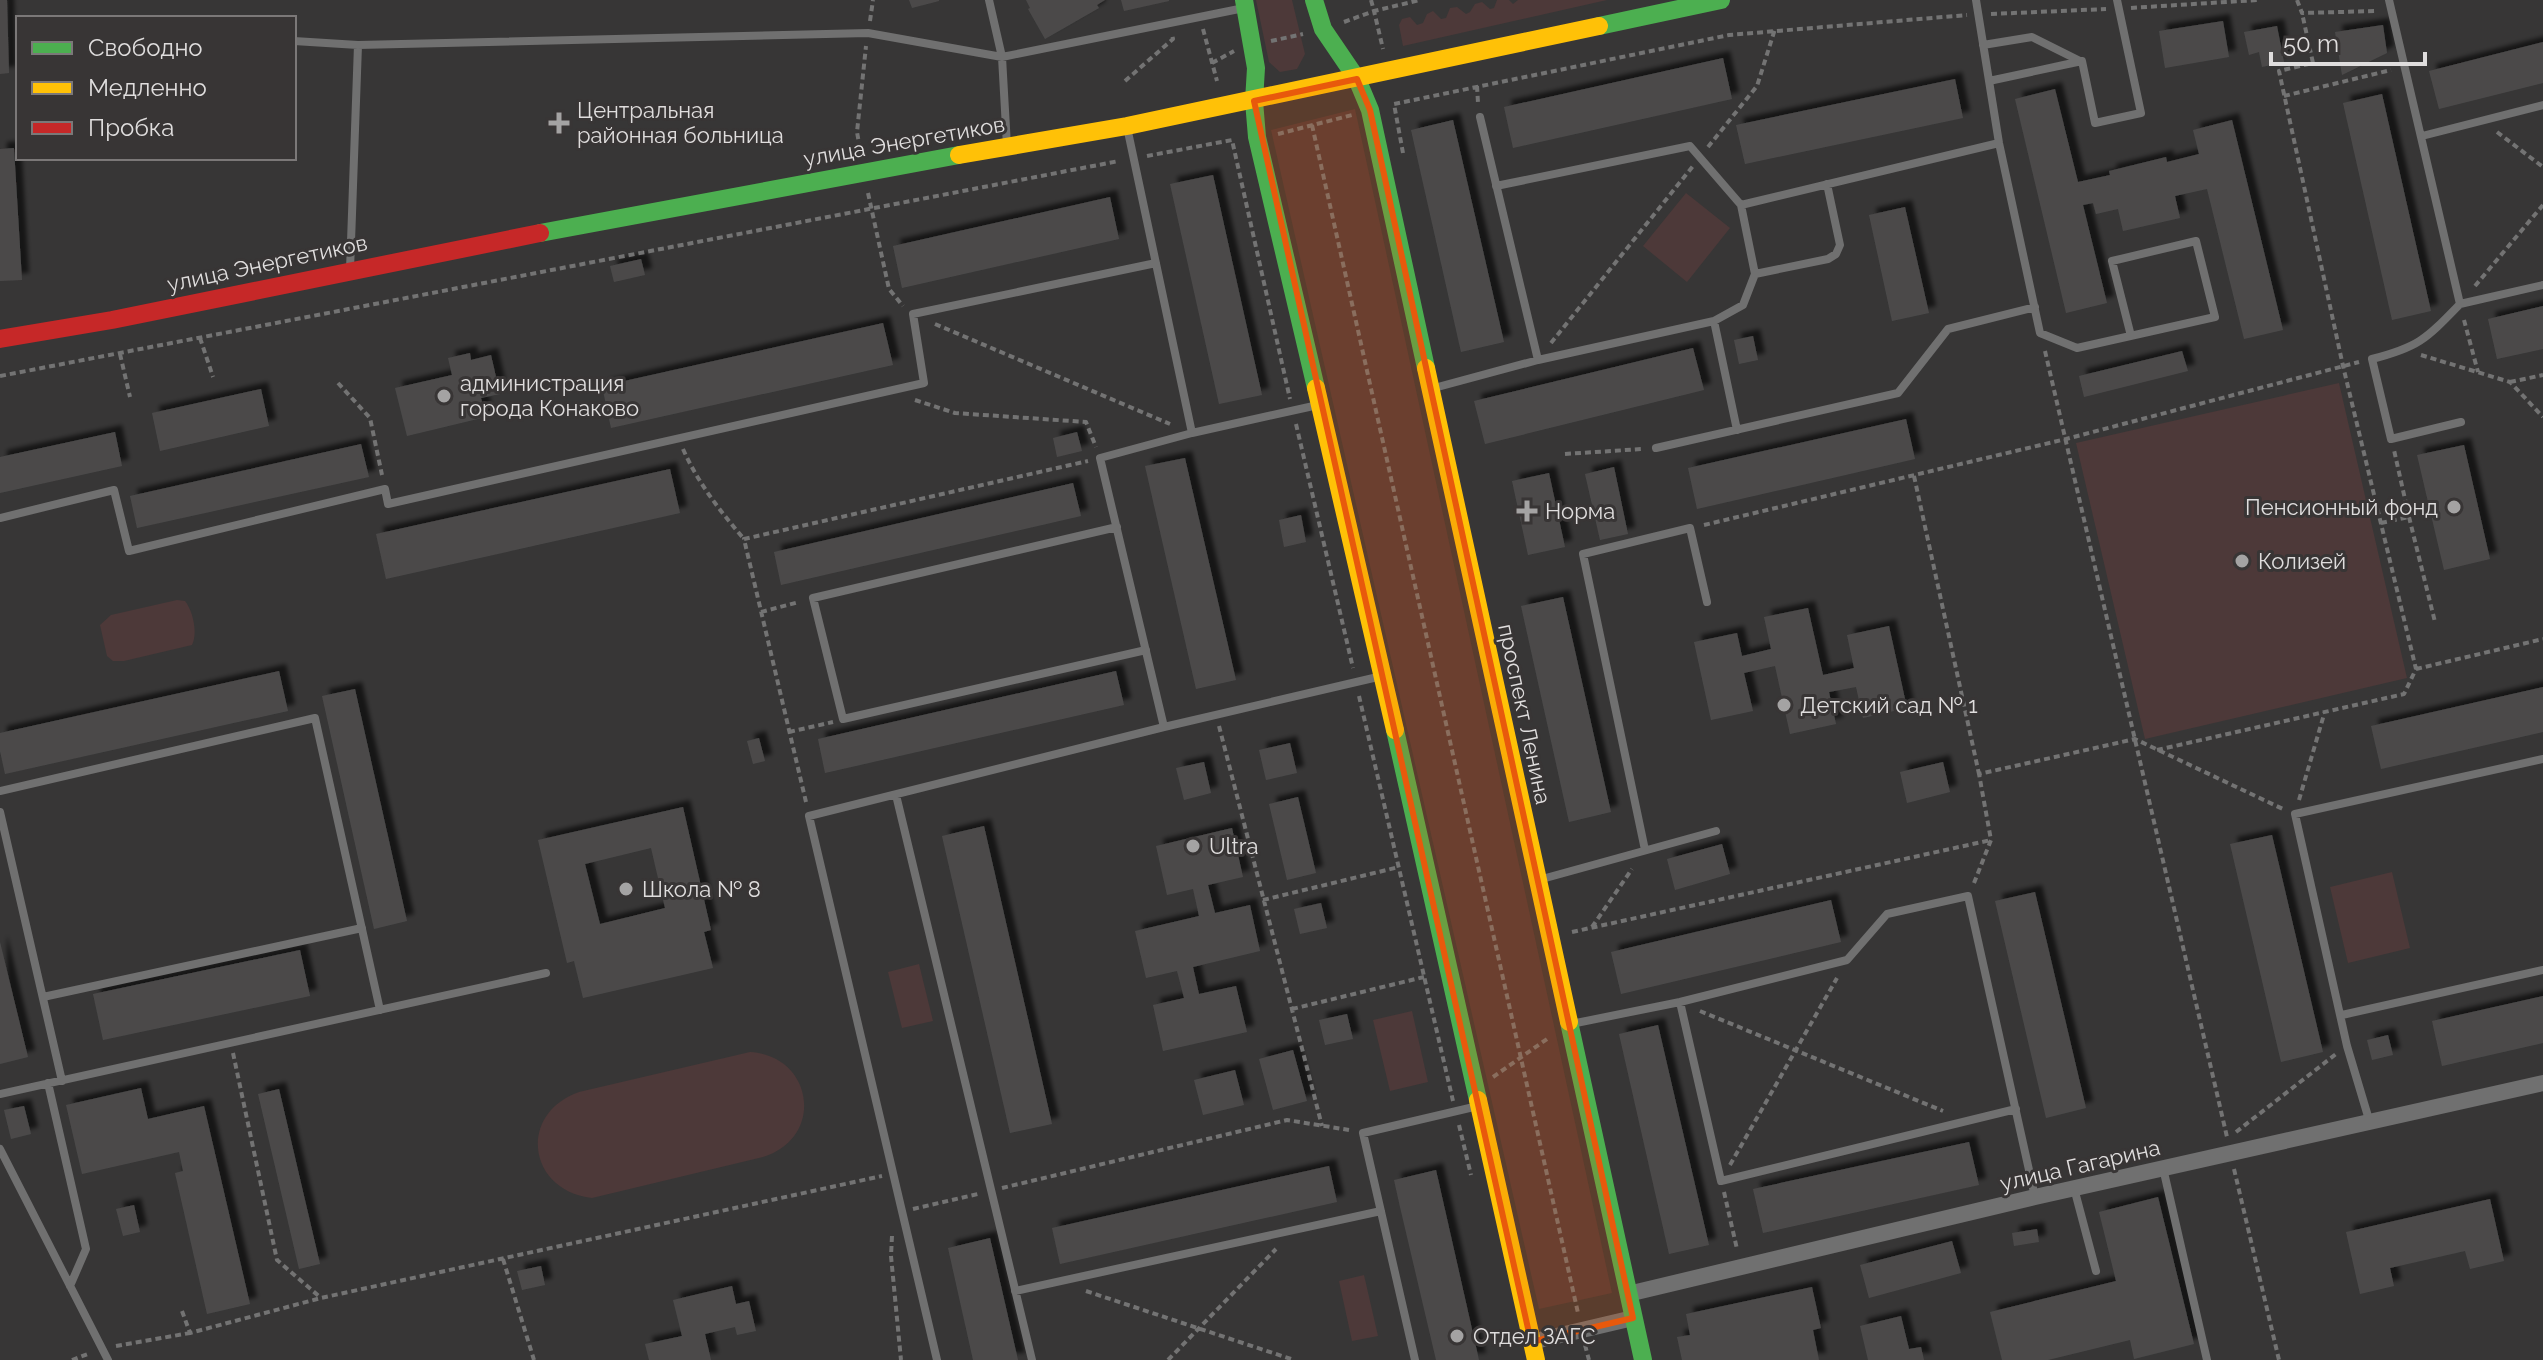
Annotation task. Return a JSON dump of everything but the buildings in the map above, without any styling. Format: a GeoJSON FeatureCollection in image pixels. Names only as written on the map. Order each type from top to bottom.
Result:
{"type":"FeatureCollection","features":[{"type":"Feature","properties":{"kind":"street","name":"проспект Ленина"},"geometry":{"type":"LineString","coordinates":[[1314,0],[1323,29],[1357,79],[1370,110],[1643,1360]]}},
{"type":"Feature","properties":{"kind":"street","name":"улица Энергетиков"},"geometry":{"type":"LineString","coordinates":[[0,339],[112,320],[350,270],[864,171],[1254,101],[1721,0]]}},
{"type":"Feature","properties":{"kind":"street"},"geometry":{"type":"LineString","coordinates":[[1244,4],[1256,68],[1254,101],[1257,137],[1383,675],[1534,1351],[1582,1330],[1633,1318]]}},
{"type":"Feature","properties":{"kind":"street","name":"улица Гагарина"},"geometry":{"type":"LineString","coordinates":[[1628,1294],[2074,1188],[2543,1083]]}},
{"type":"Feature","properties":{"kind":"lane"},"geometry":{"type":"LineString","coordinates":[[989,0],[1002,57],[1007,147]]}},
{"type":"Feature","properties":{"kind":"lane"},"geometry":{"type":"LineString","coordinates":[[1976,0],[1999,143],[2040,333],[2077,348],[2131,336],[2215,317],[2196,241],[2112,261],[2131,336]]}},
{"type":"Feature","properties":{"kind":"lane"},"geometry":{"type":"LineString","coordinates":[[2082,61],[2095,123],[2141,113],[2117,0]]}},
{"type":"Feature","properties":{"kind":"lane"},"geometry":{"type":"LineString","coordinates":[[2389,0],[2460,304]]}},
{"type":"Feature","properties":{"kind":"lane"},"geometry":{"type":"LineString","coordinates":[[296,41],[358,45],[868,33],[1002,57],[1200,18],[1244,4]]}},
{"type":"Feature","properties":{"kind":"lane"},"geometry":{"type":"LineString","coordinates":[[1983,45],[2032,37],[2082,61]]}},
{"type":"Feature","properties":{"kind":"lane"},"geometry":{"type":"LineString","coordinates":[[350,270],[358,45]]}},
{"type":"Feature","properties":{"kind":"lane"},"geometry":{"type":"LineString","coordinates":[[1989,81],[2082,61]]}},
{"type":"Feature","properties":{"kind":"lane"},"geometry":{"type":"LineString","coordinates":[[2422,136],[2543,105]]}},
{"type":"Feature","properties":{"kind":"lane"},"geometry":{"type":"LineString","coordinates":[[1480,117],[1538,360]]}},
{"type":"Feature","properties":{"kind":"lane"},"geometry":{"type":"LineString","coordinates":[[1127,126],[1192,433]]}},
{"type":"Feature","properties":{"kind":"lane"},"geometry":{"type":"LineString","coordinates":[[1741,205],[1999,143]]}},
{"type":"Feature","properties":{"kind":"lane"},"geometry":{"type":"LineString","coordinates":[[1430,389],[1538,360],[1714,321],[1743,305],[1755,274],[1741,205],[1690,146],[1496,186]]}},
{"type":"Feature","properties":{"kind":"lane"},"geometry":{"type":"LineString","coordinates":[[1755,274],[1828,259],[1836,254],[1840,245],[1827,184]]}},
{"type":"Feature","properties":{"kind":"lane"},"geometry":{"type":"LineString","coordinates":[[0,518],[114,490],[129,551],[385,489],[388,504],[924,383],[913,314],[1156,263]]}},
{"type":"Feature","properties":{"kind":"lane"},"geometry":{"type":"LineString","coordinates":[[2461,422],[2391,439],[2372,359],[2406,350],[2428,337],[2460,304],[2543,285]]}},
{"type":"Feature","properties":{"kind":"lane"},"geometry":{"type":"LineString","coordinates":[[1656,448],[1898,393],[1948,329],[2035,307]]}},
{"type":"Feature","properties":{"kind":"lane"},"geometry":{"type":"LineString","coordinates":[[1714,321],[1737,430]]}},
{"type":"Feature","properties":{"kind":"lane"},"geometry":{"type":"LineString","coordinates":[[1164,727],[1100,458],[1192,433],[1318,405]]}},
{"type":"Feature","properties":{"kind":"lane"},"geometry":{"type":"LineString","coordinates":[[1117,527],[813,598],[843,719],[1146,650]]}},
{"type":"Feature","properties":{"kind":"lane"},"geometry":{"type":"LineString","coordinates":[[1645,850],[1583,554],[1690,528],[1707,602]]}},
{"type":"Feature","properties":{"kind":"lane"},"geometry":{"type":"LineString","coordinates":[[937,1360],[809,816],[1383,675]]}},
{"type":"Feature","properties":{"kind":"lane"},"geometry":{"type":"LineString","coordinates":[[0,791],[315,718],[380,1010]]}},
{"type":"Feature","properties":{"kind":"lane"},"geometry":{"type":"LineString","coordinates":[[2370,1123],[2347,1046],[2295,814],[2543,759]]}},
{"type":"Feature","properties":{"kind":"lane"},"geometry":{"type":"LineString","coordinates":[[896,795],[1032,1360]]}},
{"type":"Feature","properties":{"kind":"lane"},"geometry":{"type":"LineString","coordinates":[[0,812],[62,1081]]}},
{"type":"Feature","properties":{"kind":"lane"},"geometry":{"type":"LineString","coordinates":[[1537,880],[1716,831]]}},
{"type":"Feature","properties":{"kind":"lane"},"geometry":{"type":"LineString","coordinates":[[1569,1025],[1680,1002],[1847,960],[1887,914],[1968,896],[2035,1197]]}},
{"type":"Feature","properties":{"kind":"lane"},"geometry":{"type":"LineString","coordinates":[[43,997],[362,928]]}},
{"type":"Feature","properties":{"kind":"lane"},"geometry":{"type":"LineString","coordinates":[[2342,1015],[2543,970]]}},
{"type":"Feature","properties":{"kind":"lane"},"geometry":{"type":"LineString","coordinates":[[0,1094],[546,973]]}},
{"type":"Feature","properties":{"kind":"lane"},"geometry":{"type":"LineString","coordinates":[[1680,1002],[1721,1181],[2016,1109]]}},
{"type":"Feature","properties":{"kind":"lane"},"geometry":{"type":"LineString","coordinates":[[48,1083],[86,1249],[70,1286]]}},
{"type":"Feature","properties":{"kind":"lane"},"geometry":{"type":"LineString","coordinates":[[1415,1360],[1363,1133],[1479,1106]]}},
{"type":"Feature","properties":{"kind":"lane"},"geometry":{"type":"LineString","coordinates":[[0,1149],[108,1360]]}},
{"type":"Feature","properties":{"kind":"lane"},"geometry":{"type":"LineString","coordinates":[[2163,1168],[2207,1360]]}},
{"type":"Feature","properties":{"kind":"lane"},"geometry":{"type":"LineString","coordinates":[[2074,1188],[2096,1271]]}},
{"type":"Feature","properties":{"kind":"lane"},"geometry":{"type":"LineString","coordinates":[[1015,1291],[1381,1211]]}},
{"type":"Feature","properties":{"kind":"path"},"geometry":{"type":"LineString","coordinates":[[860,149],[857,132],[873,0]]}},
{"type":"Feature","properties":{"kind":"path"},"geometry":{"type":"LineString","coordinates":[[1371,0],[1383,49]]}},
{"type":"Feature","properties":{"kind":"path"},"geometry":{"type":"LineString","coordinates":[[1338,25],[1374,11],[1420,0]]}},
{"type":"Feature","properties":{"kind":"path"},"geometry":{"type":"LineString","coordinates":[[2157,750],[2404,694],[2416,669],[2343,366],[2279,71],[2313,63],[2297,0]]}},
{"type":"Feature","properties":{"kind":"path"},"geometry":{"type":"LineString","coordinates":[[2302,13],[2392,11]]}},
{"type":"Feature","properties":{"kind":"path"},"geometry":{"type":"LineString","coordinates":[[1200,18],[1217,81]]}},
{"type":"Feature","properties":{"kind":"path"},"geometry":{"type":"LineString","coordinates":[[1125,81],[1173,39],[1172,23]]}},
{"type":"Feature","properties":{"kind":"path"},"geometry":{"type":"LineString","coordinates":[[1538,360],[1757,86],[1775,29]]}},
{"type":"Feature","properties":{"kind":"path"},"geometry":{"type":"LineString","coordinates":[[1271,41],[1303,34]]}},
{"type":"Feature","properties":{"kind":"path"},"geometry":{"type":"LineString","coordinates":[[1212,63],[1234,51]]}},
{"type":"Feature","properties":{"kind":"path"},"geometry":{"type":"LineString","coordinates":[[2284,96],[2405,67]]}},
{"type":"Feature","properties":{"kind":"path"},"geometry":{"type":"LineString","coordinates":[[1278,134],[1354,114]]}},
{"type":"Feature","properties":{"kind":"path"},"geometry":{"type":"LineString","coordinates":[[2481,121],[2543,167]]}},
{"type":"Feature","properties":{"kind":"path"},"geometry":{"type":"LineString","coordinates":[[1312,125],[1582,1330]]}},
{"type":"Feature","properties":{"kind":"path"},"geometry":{"type":"LineString","coordinates":[[0,376],[1232,140],[1474,1189]]}},
{"type":"Feature","properties":{"kind":"path"},"geometry":{"type":"LineString","coordinates":[[868,193],[889,289],[897,301],[913,314],[1192,433]]}},
{"type":"Feature","properties":{"kind":"path"},"geometry":{"type":"LineString","coordinates":[[2040,333],[2227,1138],[2347,1046]]}},
{"type":"Feature","properties":{"kind":"path"},"geometry":{"type":"LineString","coordinates":[[200,338],[213,377]]}},
{"type":"Feature","properties":{"kind":"path"},"geometry":{"type":"LineString","coordinates":[[2406,350],[2510,382],[2543,375]]}},
{"type":"Feature","properties":{"kind":"path"},"geometry":{"type":"LineString","coordinates":[[120,354],[130,397]]}},
{"type":"Feature","properties":{"kind":"path"},"geometry":{"type":"LineString","coordinates":[[1690,528],[2066,439],[2372,359]]}},
{"type":"Feature","properties":{"kind":"path"},"geometry":{"type":"LineString","coordinates":[[2510,382],[2543,417]]}},
{"type":"Feature","properties":{"kind":"path"},"geometry":{"type":"LineString","coordinates":[[338,383],[370,418],[385,489]]}},
{"type":"Feature","properties":{"kind":"path"},"geometry":{"type":"LineString","coordinates":[[887,391],[955,413],[1086,422],[1100,458]]}},
{"type":"Feature","properties":{"kind":"path"},"geometry":{"type":"LineString","coordinates":[[678,437],[701,483],[744,539]]}},
{"type":"Feature","properties":{"kind":"path"},"geometry":{"type":"LineString","coordinates":[[2391,439],[2435,622]]}},
{"type":"Feature","properties":{"kind":"path"},"geometry":{"type":"LineString","coordinates":[[1565,454],[1656,448]]}},
{"type":"Feature","properties":{"kind":"path"},"geometry":{"type":"LineString","coordinates":[[1914,475],[1991,840],[1968,896]]}},
{"type":"Feature","properties":{"kind":"path"},"geometry":{"type":"LineString","coordinates":[[2381,523],[2409,517]]}},
{"type":"Feature","properties":{"kind":"path"},"geometry":{"type":"LineString","coordinates":[[761,612],[813,598]]}},
{"type":"Feature","properties":{"kind":"path"},"geometry":{"type":"LineString","coordinates":[[2416,669],[2543,639]]}},
{"type":"Feature","properties":{"kind":"path"},"geometry":{"type":"LineString","coordinates":[[1979,774],[2135,739],[2295,814],[2325,711]]}},
{"type":"Feature","properties":{"kind":"path"},"geometry":{"type":"LineString","coordinates":[[1216,714],[1322,1126]]}},
{"type":"Feature","properties":{"kind":"path"},"geometry":{"type":"LineString","coordinates":[[789,732],[843,719]]}},
{"type":"Feature","properties":{"kind":"path"},"geometry":{"type":"LineString","coordinates":[[1570,932],[1991,840]]}},
{"type":"Feature","properties":{"kind":"path"},"geometry":{"type":"LineString","coordinates":[[1592,927],[1645,850]]}},
{"type":"Feature","properties":{"kind":"path"},"geometry":{"type":"LineString","coordinates":[[1263,900],[1399,867]]}},
{"type":"Feature","properties":{"kind":"path"},"geometry":{"type":"LineString","coordinates":[[1741,1267],[1721,1181],[1847,960]]}},
{"type":"Feature","properties":{"kind":"path"},"geometry":{"type":"LineString","coordinates":[[1292,1009],[1424,977]]}},
{"type":"Feature","properties":{"kind":"path"},"geometry":{"type":"LineString","coordinates":[[1680,1002],[1968,1122]]}},
{"type":"Feature","properties":{"kind":"path"},"geometry":{"type":"LineString","coordinates":[[1487,1081],[1547,1039]]}},
{"type":"Feature","properties":{"kind":"path"},"geometry":{"type":"LineString","coordinates":[[231,1043],[277,1260],[321,1298]]}},
{"type":"Feature","properties":{"kind":"path"},"geometry":{"type":"LineString","coordinates":[[901,1360],[891,1256],[892,1234],[902,1212],[1287,1120],[1363,1133]]}},
{"type":"Feature","properties":{"kind":"path"},"geometry":{"type":"LineString","coordinates":[[2231,1153],[2279,1360]]}},
{"type":"Feature","properties":{"kind":"path"},"geometry":{"type":"LineString","coordinates":[[72,1360],[102,1349],[190,1333],[321,1298],[894,1174]]}},
{"type":"Feature","properties":{"kind":"path"},"geometry":{"type":"LineString","coordinates":[[1168,1360],[1295,1230]]}},
{"type":"Feature","properties":{"kind":"path"},"geometry":{"type":"LineString","coordinates":[[503,1259],[534,1360]]}},
{"type":"Feature","properties":{"kind":"path"},"geometry":{"type":"LineString","coordinates":[[1057,1282],[1294,1360]]}},
{"type":"Feature","properties":{"kind":"path"},"geometry":{"type":"LineString","coordinates":[[182,1311],[190,1333]]}},
{"type":"Feature","properties":{"kind":"highlighted area"},"geometry":{"type":"Polygon","coordinates":[[[1357,79],[1370,110],[1633,1318],[1531,1342],[1254,101],[1357,79]]]}},
{"type":"Feature","properties":{"kind":"shaded area"},"geometry":{"type":"Polygon","coordinates":[[[1256,0],[1292,0],[1305,54],[1297,69],[1280,72],[1269,62],[1256,0]]]}},
{"type":"Feature","properties":{"kind":"shaded area"},"geometry":{"type":"Polygon","coordinates":[[[1497,0],[1509,0],[1513,4],[1518,0],[1607,0],[1403,46],[1399,25],[1402,19],[1410,17],[1417,25],[1423,23],[1427,14],[1433,11],[1441,19],[1446,18],[1450,8],[1457,7],[1466,14],[1475,4],[1482,2],[1490,9],[1494,8],[1497,0]]]}},
{"type":"Feature","properties":{"kind":"shaded area"},"geometry":{"type":"Polygon","coordinates":[[[1355,109],[1612,1293],[1539,1309],[1271,130],[1355,109]]]}},
{"type":"Feature","properties":{"kind":"shaded area"},"geometry":{"type":"Polygon","coordinates":[[[1686,193],[1730,228],[1687,282],[1643,246],[1686,193]]]}},
{"type":"Feature","properties":{"kind":"shaded area","name":"Колизей"},"geometry":{"type":"Polygon","coordinates":[[[2339,383],[2407,678],[2145,739],[2076,443],[2339,383]]]}},
{"type":"Feature","properties":{"kind":"shaded area"},"geometry":{"type":"Polygon","coordinates":[[[177,600],[185,601],[192,616],[195,634],[192,645],[124,661],[113,661],[107,656],[100,625],[111,615],[177,600]]]}},
{"type":"Feature","properties":{"kind":"shaded area"},"geometry":{"type":"Polygon","coordinates":[[[2392,872],[2410,948],[2348,963],[2330,887],[2392,872]]]}},
{"type":"Feature","properties":{"kind":"shaded area"},"geometry":{"type":"Polygon","coordinates":[[[919,964],[933,1021],[902,1028],[888,972],[919,964]]]}},
{"type":"Feature","properties":{"kind":"shaded area"},"geometry":{"type":"Polygon","coordinates":[[[1412,1011],[1428,1082],[1390,1091],[1373,1020],[1412,1011]]]}},
{"type":"Feature","properties":{"kind":"shaded area"},"geometry":{"type":"Polygon","coordinates":[[[750,1052],[771,1057],[788,1067],[799,1082],[804,1099],[803,1116],[796,1133],[783,1147],[763,1157],[592,1198],[571,1192],[554,1182],[543,1167],[538,1151],[539,1133],[546,1117],[559,1103],[579,1092],[750,1052]]]}},
{"type":"Feature","properties":{"kind":"shaded area"},"geometry":{"type":"Polygon","coordinates":[[[1364,1275],[1378,1336],[1352,1341],[1339,1281],[1364,1275]]]}},
{"type":"Feature","properties":{"kind":"traffic: fast"},"geometry":{"type":"LineString","coordinates":[[1244,0],[1256,68],[1254,101],[1257,137],[1316,388]]}},
{"type":"Feature","properties":{"kind":"traffic: fast"},"geometry":{"type":"LineString","coordinates":[[1314,0],[1323,29],[1357,79],[1370,110],[1426,368]]}},
{"type":"Feature","properties":{"kind":"traffic: fast"},"geometry":{"type":"LineString","coordinates":[[1599,26],[1721,0]]}},
{"type":"Feature","properties":{"kind":"traffic: fast"},"geometry":{"type":"LineString","coordinates":[[540,233],[959,155]]}},
{"type":"Feature","properties":{"kind":"traffic: fast"},"geometry":{"type":"LineString","coordinates":[[1395,730],[1478,1100]]}},
{"type":"Feature","properties":{"kind":"traffic: fast"},"geometry":{"type":"LineString","coordinates":[[1569,1022],[1643,1360]]}},
{"type":"Feature","properties":{"kind":"traffic: slow"},"geometry":{"type":"LineString","coordinates":[[959,155],[1127,126],[1599,26]]}},
{"type":"Feature","properties":{"kind":"traffic: slow"},"geometry":{"type":"LineString","coordinates":[[1426,368],[1569,1022]]}},
{"type":"Feature","properties":{"kind":"traffic: slow"},"geometry":{"type":"LineString","coordinates":[[1316,388],[1395,730]]}},
{"type":"Feature","properties":{"kind":"traffic: slow"},"geometry":{"type":"LineString","coordinates":[[1478,1100],[1536,1360]]}},
{"type":"Feature","properties":{"kind":"traffic: jam"},"geometry":{"type":"LineString","coordinates":[[0,339],[112,320],[540,233]]}},
{"type":"Feature","properties":{"kind":"place","name":"Центральная районная больница"},"geometry":{"type":"Point","coordinates":[559,123]}},
{"type":"Feature","properties":{"kind":"place","name":"администрация города Конаково"},"geometry":{"type":"Point","coordinates":[444,396]}},
{"type":"Feature","properties":{"kind":"place","name":"Пенсионный фонд"},"geometry":{"type":"Point","coordinates":[2454,507]}},
{"type":"Feature","properties":{"kind":"place","name":"Норма"},"geometry":{"type":"Point","coordinates":[1527,511]}},
{"type":"Feature","properties":{"kind":"place","name":"Колизей"},"geometry":{"type":"Point","coordinates":[2242,561]}},
{"type":"Feature","properties":{"kind":"place","name":"Детский сад № 1"},"geometry":{"type":"Point","coordinates":[1784,705]}},
{"type":"Feature","properties":{"kind":"place","name":"Ultra"},"geometry":{"type":"Point","coordinates":[1193,846]}},
{"type":"Feature","properties":{"kind":"place","name":"Школа № 8"},"geometry":{"type":"Point","coordinates":[626,889]}},
{"type":"Feature","properties":{"kind":"place","name":"Отдел ЗАГС"},"geometry":{"type":"Point","coordinates":[1457,1336]}}]}
